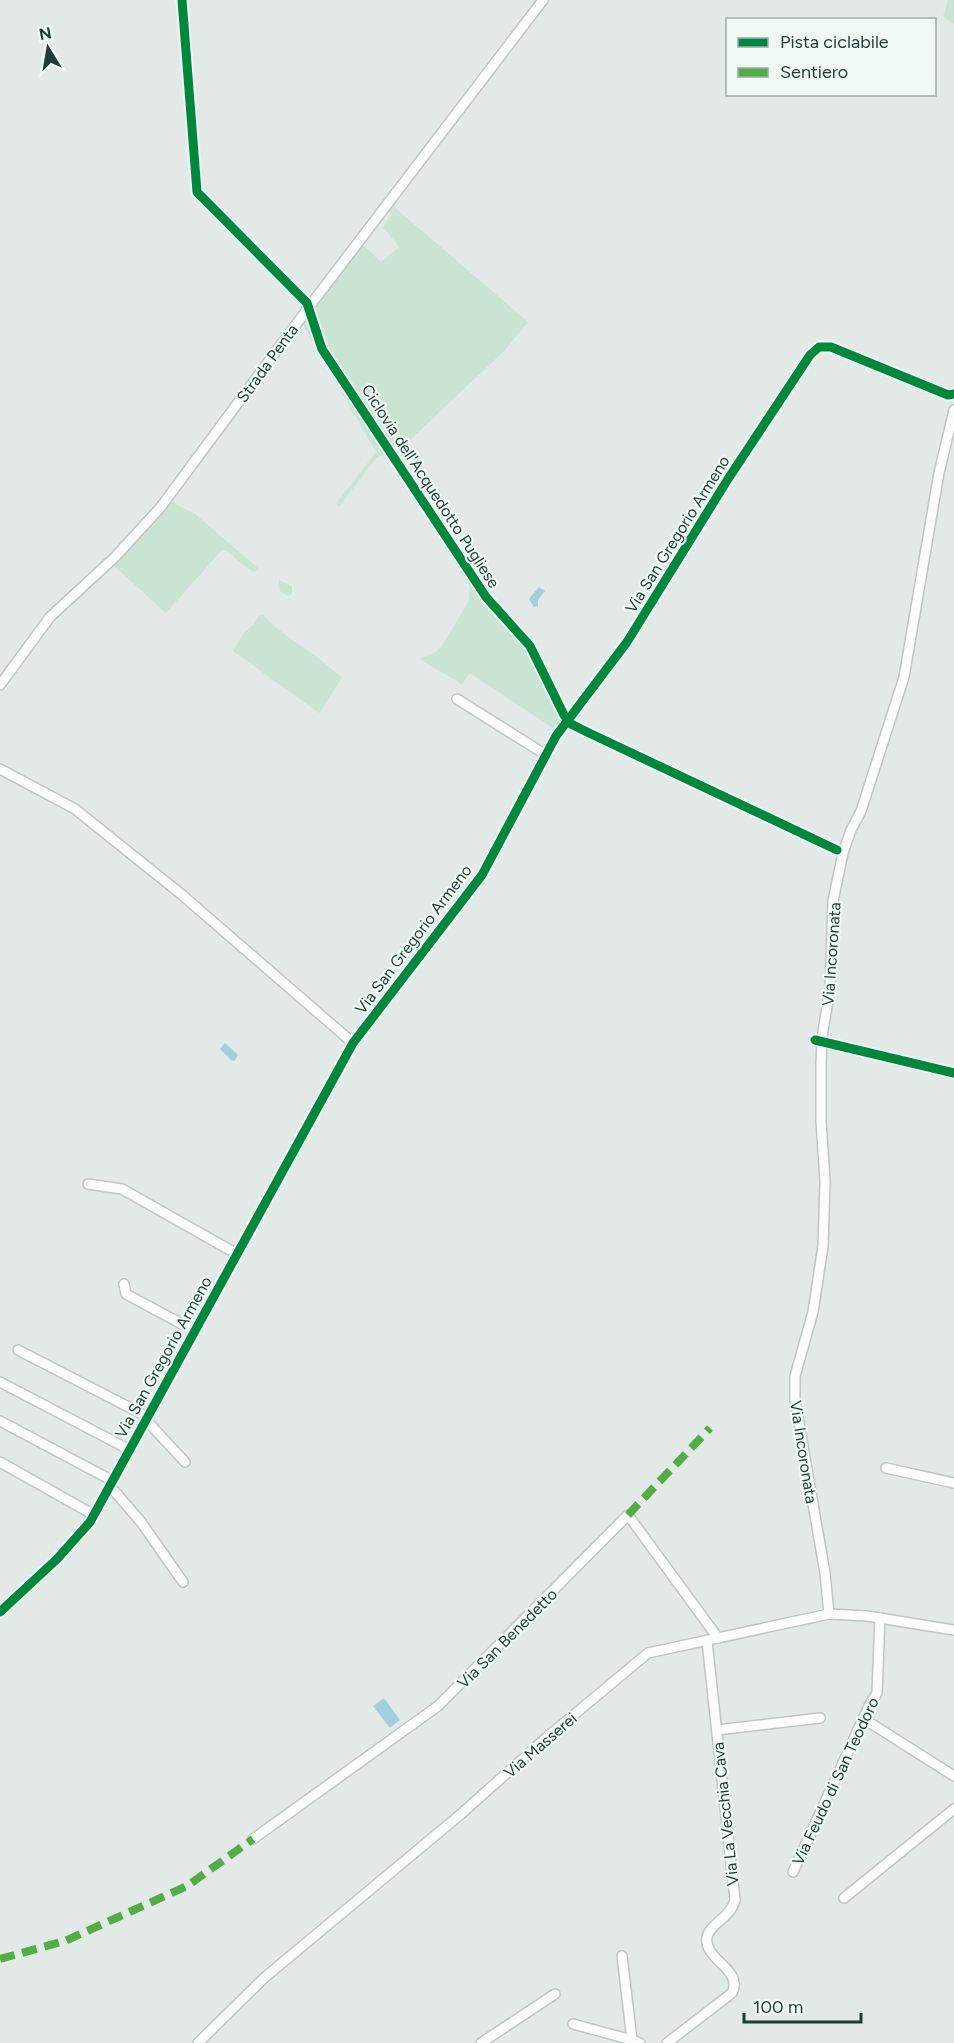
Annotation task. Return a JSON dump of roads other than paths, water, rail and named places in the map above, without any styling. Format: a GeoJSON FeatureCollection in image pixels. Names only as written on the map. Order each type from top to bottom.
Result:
{"type":"FeatureCollection","features":[{"type":"Feature","properties":{"kind":"street","name":"Strada Penta"},"geometry":{"type":"LineString","coordinates":[[0,685],[50,617],[115,557],[160,508],[315,298],[543,0]]}},
{"type":"Feature","properties":{"kind":"street","name":"Via San Gregorio Armeno"},"geometry":{"type":"LineString","coordinates":[[0,1612],[57,1560],[94,1515],[353,1043],[482,875],[546,755],[568,719],[627,642],[728,479],[810,355],[819,347],[831,347],[948,395],[954,394]]}},
{"type":"Feature","properties":{"kind":"street","name":"Via Incoronata"},"geometry":{"type":"LineString","coordinates":[[830,1614],[795,1392],[795,1376],[813,1312],[823,1246],[825,1181],[820,1100],[821,1065],[822,1037],[830,989],[833,901],[846,845],[861,811],[904,677],[939,473],[954,410]]}},
{"type":"Feature","properties":{"kind":"street"},"geometry":{"type":"LineString","coordinates":[[457,699],[546,755]]}},
{"type":"Feature","properties":{"kind":"street"},"geometry":{"type":"LineString","coordinates":[[0,769],[75,809],[181,894],[353,1043]]}},
{"type":"Feature","properties":{"kind":"street"},"geometry":{"type":"LineString","coordinates":[[88,1184],[122,1189],[237,1254]]}},
{"type":"Feature","properties":{"kind":"street"},"geometry":{"type":"LineString","coordinates":[[124,1284],[126,1294],[195,1330]]}},
{"type":"Feature","properties":{"kind":"street"},"geometry":{"type":"LineString","coordinates":[[18,1350],[147,1419],[185,1462]]}},
{"type":"Feature","properties":{"kind":"street"},"geometry":{"type":"LineString","coordinates":[[0,1382],[130,1450]]}},
{"type":"Feature","properties":{"kind":"street"},"geometry":{"type":"LineString","coordinates":[[0,1421],[111,1483],[183,1582]]}},
{"type":"Feature","properties":{"kind":"street"},"geometry":{"type":"LineString","coordinates":[[0,1462],[94,1515]]}},
{"type":"Feature","properties":{"kind":"street"},"geometry":{"type":"LineString","coordinates":[[886,1468],[954,1483]]}},
{"type":"Feature","properties":{"kind":"street","name":"Via San Benedetto"},"geometry":{"type":"LineString","coordinates":[[253,1839],[438,1706],[628,1515],[718,1638]]}},
{"type":"Feature","properties":{"kind":"street","name":"Via Masserei"},"geometry":{"type":"LineString","coordinates":[[198,2043],[264,1978],[461,1814],[546,1738],[648,1653],[830,1614],[880,1618],[954,1630]]}},
{"type":"Feature","properties":{"kind":"street","name":"Via Feudo di San Teodoro"},"geometry":{"type":"LineString","coordinates":[[793,1872],[877,1693],[880,1618]]}},
{"type":"Feature","properties":{"kind":"street","name":"Via La Vecchia Cava"},"geometry":{"type":"LineString","coordinates":[[667,2043],[732,1993],[735,1987],[732,1974],[711,1951],[707,1936],[729,1914],[735,1900],[707,1641]]}},
{"type":"Feature","properties":{"kind":"street"},"geometry":{"type":"LineString","coordinates":[[717,1730],[820,1718]]}},
{"type":"Feature","properties":{"kind":"street"},"geometry":{"type":"LineString","coordinates":[[864,1719],[954,1776]]}},
{"type":"Feature","properties":{"kind":"street"},"geometry":{"type":"LineString","coordinates":[[844,1898],[954,1809]]}},
{"type":"Feature","properties":{"kind":"street"},"geometry":{"type":"LineString","coordinates":[[573,2024],[636,2042],[622,1956]]}},
{"type":"Feature","properties":{"kind":"street"},"geometry":{"type":"LineString","coordinates":[[481,2043],[555,1994]]}},
{"type":"Feature","properties":{"kind":"water"},"geometry":{"type":"Polygon","coordinates":[[[539,587],[545,591],[538,600],[538,606],[534,607],[529,599],[539,587]]]}},
{"type":"Feature","properties":{"kind":"water"},"geometry":{"type":"Polygon","coordinates":[[[225,1043],[238,1055],[235,1060],[232,1061],[220,1049],[225,1043]]]}},
{"type":"Feature","properties":{"kind":"water"},"geometry":{"type":"Polygon","coordinates":[[[384,1698],[400,1720],[390,1728],[373,1706],[384,1698]]]}}]}
